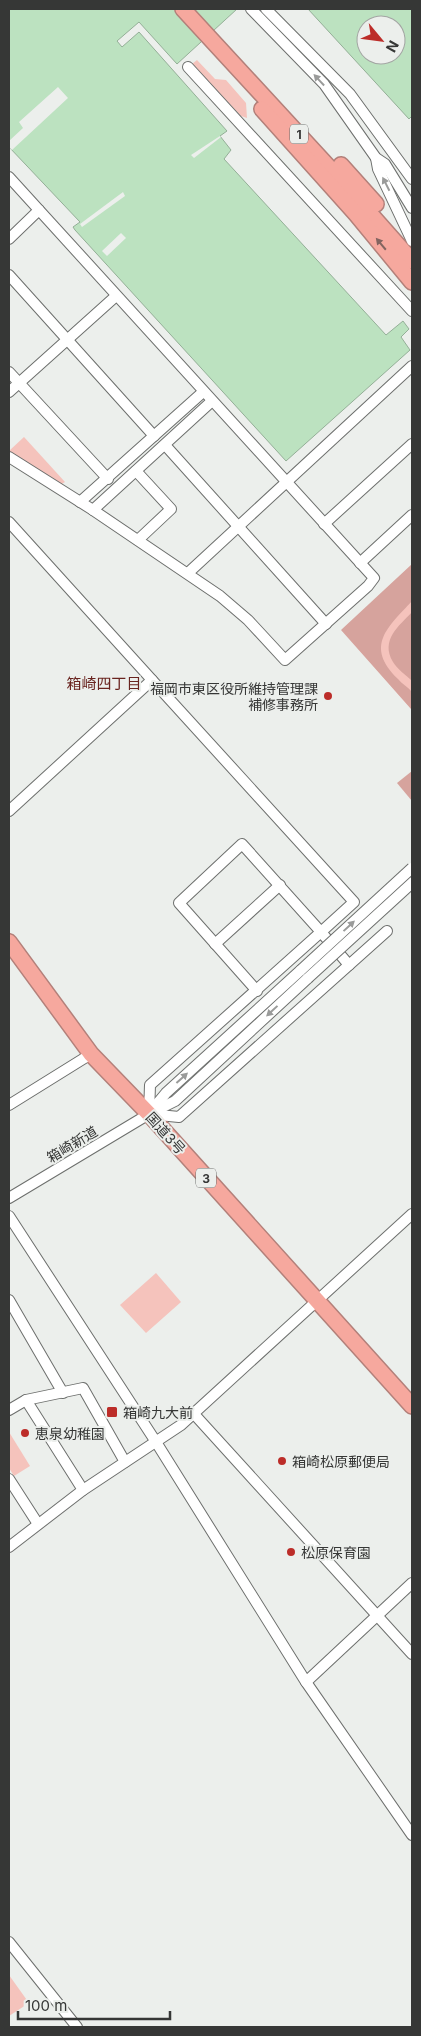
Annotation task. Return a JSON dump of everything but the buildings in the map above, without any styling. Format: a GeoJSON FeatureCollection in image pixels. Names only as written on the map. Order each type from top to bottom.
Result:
{"type":"FeatureCollection","features":[{"type":"Feature","properties":{"kind":"highway","name":"1"},"geometry":{"type":"LineString","coordinates":[[183,9],[336,175],[412,261]]}},
{"type":"Feature","properties":{"kind":"highway","name":"1"},"geometry":{"type":"LineString","coordinates":[[195,9],[361,187],[412,247]]}},
{"type":"Feature","properties":{"kind":"highway"},"geometry":{"type":"LineString","coordinates":[[226,55],[248,93],[356,214],[412,282]]}},
{"type":"Feature","properties":{"kind":"highway","name":"国道3号"},"geometry":{"type":"LineString","coordinates":[[10,947],[91,1054],[149,1114],[412,1406]]}},
{"type":"Feature","properties":{"kind":"street"},"geometry":{"type":"LineString","coordinates":[[250,9],[324,84],[376,158],[385,164],[412,208]]}},
{"type":"Feature","properties":{"kind":"street"},"geometry":{"type":"LineString","coordinates":[[266,9],[350,94],[412,179]]}},
{"type":"Feature","properties":{"kind":"street"},"geometry":{"type":"LineString","coordinates":[[188,67],[412,311]]}},
{"type":"Feature","properties":{"kind":"street"},"geometry":{"type":"LineString","coordinates":[[376,158],[378,169],[412,241]]}},
{"type":"Feature","properties":{"kind":"street"},"geometry":{"type":"LineString","coordinates":[[9,177],[286,484],[374,578],[368,586],[285,660],[248,620],[220,596],[9,456]]}},
{"type":"Feature","properties":{"kind":"street"},"geometry":{"type":"LineString","coordinates":[[9,240],[39,210]]}},
{"type":"Feature","properties":{"kind":"street"},"geometry":{"type":"LineString","coordinates":[[9,275],[154,436]]}},
{"type":"Feature","properties":{"kind":"street"},"geometry":{"type":"LineString","coordinates":[[9,392],[116,296]]}},
{"type":"Feature","properties":{"kind":"street"},"geometry":{"type":"LineString","coordinates":[[188,573],[412,366]]}},
{"type":"Feature","properties":{"kind":"street"},"geometry":{"type":"LineString","coordinates":[[9,372],[108,479]]}},
{"type":"Feature","properties":{"kind":"street"},"geometry":{"type":"LineString","coordinates":[[80,502],[108,479],[203,392]]}},
{"type":"Feature","properties":{"kind":"street"},"geometry":{"type":"LineString","coordinates":[[93,510],[212,401]]}},
{"type":"Feature","properties":{"kind":"street"},"geometry":{"type":"LineString","coordinates":[[324,524],[412,444]]}},
{"type":"Feature","properties":{"kind":"street"},"geometry":{"type":"LineString","coordinates":[[165,445],[326,624]]}},
{"type":"Feature","properties":{"kind":"street"},"geometry":{"type":"LineString","coordinates":[[136,471],[171,509],[138,540]]}},
{"type":"Feature","properties":{"kind":"street"},"geometry":{"type":"LineString","coordinates":[[360,563],[412,515]]}},
{"type":"Feature","properties":{"kind":"street"},"geometry":{"type":"LineString","coordinates":[[9,522],[354,902],[150,1085],[149,1114],[179,1117],[387,931]]}},
{"type":"Feature","properties":{"kind":"street"},"geometry":{"type":"LineString","coordinates":[[9,811],[152,680]]}},
{"type":"Feature","properties":{"kind":"street"},"geometry":{"type":"LineString","coordinates":[[257,991],[178,903],[242,844],[349,965]]}},
{"type":"Feature","properties":{"kind":"street"},"geometry":{"type":"LineString","coordinates":[[304,974],[412,868]]}},
{"type":"Feature","properties":{"kind":"street"},"geometry":{"type":"LineString","coordinates":[[304,974],[412,883]]}},
{"type":"Feature","properties":{"kind":"street"},"geometry":{"type":"LineString","coordinates":[[215,944],[280,885]]}},
{"type":"Feature","properties":{"kind":"street","name":"箱崎新道"},"geometry":{"type":"LineString","coordinates":[[9,1198],[174,1101],[304,974]]}},
{"type":"Feature","properties":{"kind":"street"},"geometry":{"type":"LineString","coordinates":[[10,1101],[91,1054]]}},
{"type":"Feature","properties":{"kind":"street"},"geometry":{"type":"LineString","coordinates":[[9,1547],[83,1490],[181,1425],[412,1214]]}},
{"type":"Feature","properties":{"kind":"street"},"geometry":{"type":"LineString","coordinates":[[9,1216],[156,1442],[306,1682],[412,1835]]}},
{"type":"Feature","properties":{"kind":"street"},"geometry":{"type":"LineString","coordinates":[[9,1300],[63,1393]]}},
{"type":"Feature","properties":{"kind":"street"},"geometry":{"type":"LineString","coordinates":[[9,1410],[26,1400],[83,1388],[125,1462]]}},
{"type":"Feature","properties":{"kind":"street"},"geometry":{"type":"LineString","coordinates":[[26,1400],[83,1490]]}},
{"type":"Feature","properties":{"kind":"street"},"geometry":{"type":"LineString","coordinates":[[194,1414],[412,1654]]}},
{"type":"Feature","properties":{"kind":"street"},"geometry":{"type":"LineString","coordinates":[[9,1479],[38,1524]]}},
{"type":"Feature","properties":{"kind":"street"},"geometry":{"type":"LineString","coordinates":[[306,1682],[412,1583]]}},
{"type":"Feature","properties":{"kind":"street"},"geometry":{"type":"LineString","coordinates":[[9,1942],[77,2027]]}},
{"type":"Feature","properties":{"kind":"shaded area"},"geometry":{"type":"Polygon","coordinates":[[[9,9],[237,9],[177,64],[139,22],[117,41],[122,47],[139,32],[227,131],[220,136],[231,150],[224,159],[386,335],[403,321],[409,329],[401,337],[410,350],[286,461],[75,230],[73,227],[80,222],[9,147],[9,9]]]}},
{"type":"Feature","properties":{"kind":"shaded area"},"geometry":{"type":"Polygon","coordinates":[[[308,9],[412,9],[412,116],[409,119],[359,65],[406,65],[406,15],[356,15],[356,61],[308,9]]]}},
{"type":"Feature","properties":{"kind":"shaded area"},"geometry":{"type":"Polygon","coordinates":[[[197,60],[215,79],[226,80],[246,103],[247,118],[241,116],[192,64],[197,60]]]}},
{"type":"Feature","properties":{"kind":"shaded area"},"geometry":{"type":"Polygon","coordinates":[[[24,437],[65,482],[60,485],[9,451],[24,437]]]}},
{"type":"Feature","properties":{"kind":"shaded area"},"geometry":{"type":"Polygon","coordinates":[[[412,564],[412,601],[388,628],[383,637],[381,647],[382,657],[388,667],[412,692],[412,710],[341,630],[412,564]]]}},
{"type":"Feature","properties":{"kind":"shaded area"},"geometry":{"type":"Polygon","coordinates":[[[412,566],[412,710],[342,630],[412,566]]]}},
{"type":"Feature","properties":{"kind":"shaded area"},"geometry":{"type":"Polygon","coordinates":[[[412,612],[412,681],[395,665],[389,647],[393,634],[412,612]]]}},
{"type":"Feature","properties":{"kind":"shaded area"},"geometry":{"type":"Polygon","coordinates":[[[412,771],[412,801],[397,783],[412,771]]]}},
{"type":"Feature","properties":{"kind":"shaded area"},"geometry":{"type":"Polygon","coordinates":[[[156,1273],[181,1302],[146,1333],[120,1305],[156,1273]]]}},
{"type":"Feature","properties":{"kind":"shaded area"},"geometry":{"type":"Polygon","coordinates":[[[9,1432],[30,1466],[14,1476],[9,1468],[9,1432]]]}},
{"type":"Feature","properties":{"kind":"shaded area"},"geometry":{"type":"Polygon","coordinates":[[[9,1975],[29,2003],[9,2016],[9,1975]]]}},
{"type":"Feature","properties":{"kind":"pier"},"geometry":{"type":"Polygon","coordinates":[[[58,87],[68,98],[12,150],[9,147],[9,141],[23,128],[19,122],[58,87]]]}},
{"type":"Feature","properties":{"kind":"pier"},"geometry":{"type":"Polygon","coordinates":[[[220,136],[194,158],[191,155],[220,136]]]}},
{"type":"Feature","properties":{"kind":"pier"},"geometry":{"type":"Polygon","coordinates":[[[123,192],[125,196],[82,227],[80,224],[123,192]]]}},
{"type":"Feature","properties":{"kind":"pier"},"geometry":{"type":"Polygon","coordinates":[[[121,233],[126,238],[107,256],[102,251],[121,233]]]}},
{"type":"Feature","properties":{"kind":"place","name":"福岡市東区役所維持管理課 補修事務所"},"geometry":{"type":"Point","coordinates":[328,696]}},
{"type":"Feature","properties":{"kind":"place","name":"箱崎九大前"},"geometry":{"type":"Point","coordinates":[112,1412]}},
{"type":"Feature","properties":{"kind":"place","name":"恵泉幼稚園"},"geometry":{"type":"Point","coordinates":[25,1433]}},
{"type":"Feature","properties":{"kind":"place","name":"箱崎松原郵便局"},"geometry":{"type":"Point","coordinates":[282,1461]}},
{"type":"Feature","properties":{"kind":"place","name":"松原保育園"},"geometry":{"type":"Point","coordinates":[291,1552]}},
{"type":"Feature","properties":{"kind":"district","name":"箱崎四丁目"},"geometry":{"type":"Point","coordinates":[104,683]}}]}
